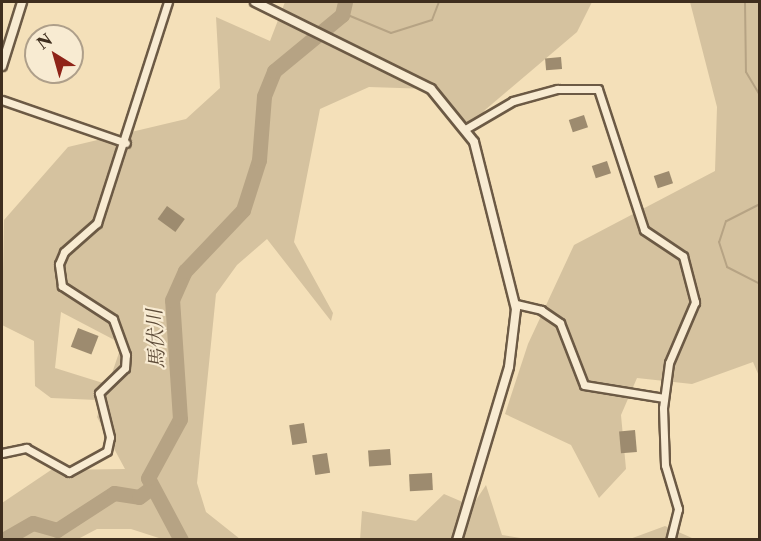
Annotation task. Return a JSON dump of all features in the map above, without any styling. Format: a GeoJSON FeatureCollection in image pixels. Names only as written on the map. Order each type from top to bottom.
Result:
{"type":"FeatureCollection","features":[{"type":"Feature","properties":{"kind":"street"},"geometry":{"type":"LineString","coordinates":[[2,66],[22,2]]}},
{"type":"Feature","properties":{"kind":"street"},"geometry":{"type":"LineString","coordinates":[[2,453],[26,448],[69,472],[106,451],[110,437],[99,393],[125,368],[126,355],[113,319],[62,286],[58,264],[64,252],[97,223],[126,143],[168,2]]}},
{"type":"Feature","properties":{"kind":"street"},"geometry":{"type":"LineString","coordinates":[[255,2],[354,46],[431,89],[466,128],[490,194],[516,304],[509,367],[457,540]]}},
{"type":"Feature","properties":{"kind":"street"},"geometry":{"type":"LineString","coordinates":[[466,128],[513,101],[558,89],[598,89],[644,230],[683,256],[695,302],[677,337],[664,398],[662,443],[678,509],[670,540]]}},
{"type":"Feature","properties":{"kind":"street"},"geometry":{"type":"LineString","coordinates":[[2,100],[126,143]]}},
{"type":"Feature","properties":{"kind":"street"},"geometry":{"type":"LineString","coordinates":[[516,304],[541,310],[560,323],[585,385],[664,398]]}},
{"type":"Feature","properties":{"kind":"shaded area"},"geometry":{"type":"Polygon","coordinates":[[[285,2],[592,2],[577,32],[485,110],[473,129],[431,89],[369,87],[320,109],[294,242],[333,313],[331,321],[267,239],[237,265],[216,294],[197,483],[206,512],[240,539],[162,539],[131,529],[97,529],[78,539],[2,539],[2,503],[51,470],[125,469],[97,417],[122,344],[61,312],[55,368],[103,383],[97,400],[51,398],[35,386],[34,341],[2,325],[4,220],[68,147],[186,119],[220,88],[216,17],[270,41],[285,2]]]}},
{"type":"Feature","properties":{"kind":"shaded area"},"geometry":{"type":"Polygon","coordinates":[[[690,2],[759,2],[759,376],[753,362],[692,384],[637,378],[621,415],[626,469],[599,498],[571,445],[505,414],[528,344],[574,245],[715,171],[717,107],[690,2]]]}},
{"type":"Feature","properties":{"kind":"shaded area"},"geometry":{"type":"Polygon","coordinates":[[[486,485],[502,535],[527,539],[360,540],[362,511],[416,521],[444,494],[472,506],[486,485]]]}},
{"type":"Feature","properties":{"kind":"shaded area"},"geometry":{"type":"Polygon","coordinates":[[[665,526],[692,538],[627,540],[638,536],[665,526]]]}},
{"type":"Feature","properties":{"kind":"building"},"geometry":{"type":"Polygon","coordinates":[[[561,57],[562,69],[546,70],[545,58],[561,57]]]}},
{"type":"Feature","properties":{"kind":"building"},"geometry":{"type":"Polygon","coordinates":[[[584,115],[588,127],[573,132],[569,120],[584,115]]]}},
{"type":"Feature","properties":{"kind":"building"},"geometry":{"type":"Polygon","coordinates":[[[607,161],[611,173],[596,178],[592,166],[607,161]]]}},
{"type":"Feature","properties":{"kind":"building"},"geometry":{"type":"Polygon","coordinates":[[[669,171],[673,183],[658,188],[654,176],[669,171]]]}},
{"type":"Feature","properties":{"kind":"building"},"geometry":{"type":"Polygon","coordinates":[[[167,206],[185,219],[175,232],[158,219],[167,206]]]}},
{"type":"Feature","properties":{"kind":"building"},"geometry":{"type":"Polygon","coordinates":[[[78,328],[99,336],[91,355],[71,347],[78,328]]]}},
{"type":"Feature","properties":{"kind":"building"},"geometry":{"type":"Polygon","coordinates":[[[304,423],[307,443],[292,445],[289,425],[304,423]]]}},
{"type":"Feature","properties":{"kind":"building"},"geometry":{"type":"Polygon","coordinates":[[[635,430],[637,452],[621,453],[619,431],[635,430]]]}},
{"type":"Feature","properties":{"kind":"building"},"geometry":{"type":"Polygon","coordinates":[[[390,449],[391,465],[369,466],[368,451],[390,449]]]}},
{"type":"Feature","properties":{"kind":"building"},"geometry":{"type":"Polygon","coordinates":[[[327,453],[330,473],[315,475],[312,455],[327,453]]]}},
{"type":"Feature","properties":{"kind":"building"},"geometry":{"type":"Polygon","coordinates":[[[432,473],[433,490],[410,491],[409,474],[432,473]]]}},
{"type":"Feature","properties":{"kind":"waterway","name":"馬伏川"},"geometry":{"type":"LineString","coordinates":[[181,540],[148,478],[180,419],[172,300],[185,271],[243,210],[259,160],[264,96],[274,71],[342,15],[345,2]]}},
{"type":"Feature","properties":{"kind":"waterway"},"geometry":{"type":"LineString","coordinates":[[343,13],[391,33],[432,20],[439,2]]}},
{"type":"Feature","properties":{"kind":"waterway"},"geometry":{"type":"LineString","coordinates":[[745,2],[746,72],[760,95]]}},
{"type":"Feature","properties":{"kind":"waterway"},"geometry":{"type":"LineString","coordinates":[[760,204],[726,221],[719,242],[727,267],[760,284]]}},
{"type":"Feature","properties":{"kind":"waterway","name":"馬伏川"},"geometry":{"type":"LineString","coordinates":[[3,540],[33,523],[57,530],[114,493],[139,497],[151,488]]}}]}
